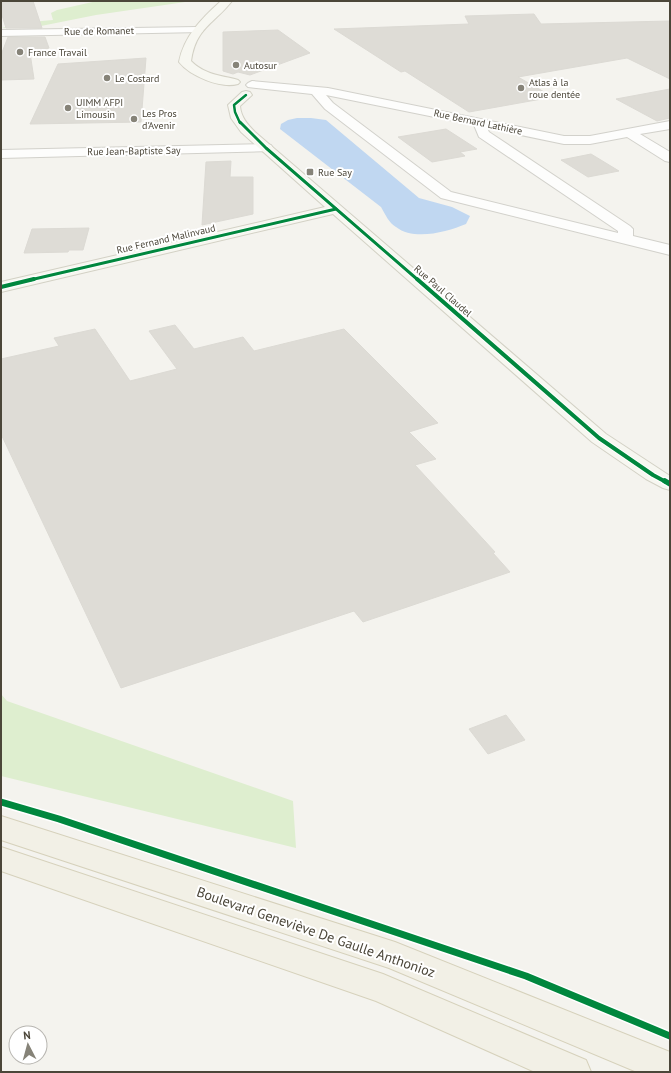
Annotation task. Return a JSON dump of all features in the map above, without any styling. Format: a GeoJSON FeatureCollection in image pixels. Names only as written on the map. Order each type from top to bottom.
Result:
{"type":"FeatureCollection","features":[{"type":"Feature","properties":{"kind":"main road","name":"Boulevard Geneviève De Gaulle Anthonioz"},"geometry":{"type":"LineString","coordinates":[[1,828],[395,956],[670,1069]]}},
{"type":"Feature","properties":{"kind":"main road"},"geometry":{"type":"LineString","coordinates":[[1,859],[383,988],[574,1072]]}},
{"type":"Feature","properties":{"kind":"street"},"geometry":{"type":"LineString","coordinates":[[227,1],[203,22],[185,54],[184,62],[193,71],[206,77],[234,82]]}},
{"type":"Feature","properties":{"kind":"street","name":"Rue de Romanet"},"geometry":{"type":"LineString","coordinates":[[3,34],[198,30]]}},
{"type":"Feature","properties":{"kind":"street"},"geometry":{"type":"LineString","coordinates":[[206,77],[215,89],[222,84],[234,82]]}},
{"type":"Feature","properties":{"kind":"street"},"geometry":{"type":"LineString","coordinates":[[234,82],[240,95]]}},
{"type":"Feature","properties":{"kind":"street","name":"Rue Bernard Lathière"},"geometry":{"type":"LineString","coordinates":[[240,95],[286,89],[316,91],[564,140],[590,140],[670,125]]}},
{"type":"Feature","properties":{"kind":"street"},"geometry":{"type":"LineString","coordinates":[[316,91],[329,106],[446,195],[670,250]]}},
{"type":"Feature","properties":{"kind":"street","name":"Rue Paul Claudel"},"geometry":{"type":"LineString","coordinates":[[240,95],[234,112],[237,119],[266,148],[599,438],[653,475],[670,484]]}},
{"type":"Feature","properties":{"kind":"street"},"geometry":{"type":"LineString","coordinates":[[482,123],[480,126],[484,134],[610,218],[625,229],[626,238]]}},
{"type":"Feature","properties":{"kind":"street"},"geometry":{"type":"LineString","coordinates":[[629,133],[670,158]]}},
{"type":"Feature","properties":{"kind":"street","name":"Rue Jean-Baptiste Say"},"geometry":{"type":"LineString","coordinates":[[1,154],[266,148]]}},
{"type":"Feature","properties":{"kind":"street","name":"Rue Fernand Malinvaud"},"geometry":{"type":"LineString","coordinates":[[1,287],[336,209]]}},
{"type":"Feature","properties":{"kind":"green space"},"geometry":{"type":"Polygon","coordinates":[[[97,1],[192,1],[96,15],[31,28],[2,28],[20,23],[53,20],[51,13],[57,10],[97,1]]]}},
{"type":"Feature","properties":{"kind":"green space"},"geometry":{"type":"Polygon","coordinates":[[[1,694],[7,701],[293,801],[296,848],[1,776],[1,694]]]}},
{"type":"Feature","properties":{"kind":"water"},"geometry":{"type":"Polygon","coordinates":[[[297,118],[326,120],[419,198],[452,207],[470,216],[466,224],[450,230],[431,234],[412,234],[396,227],[389,221],[381,207],[280,129],[281,124],[288,120],[297,118]]]}},
{"type":"Feature","properties":{"kind":"building"},"geometry":{"type":"Polygon","coordinates":[[[1,1],[33,1],[42,28],[6,28],[1,12],[1,1]]]}},
{"type":"Feature","properties":{"kind":"building"},"geometry":{"type":"Polygon","coordinates":[[[534,14],[541,24],[670,21],[670,79],[627,58],[518,77],[553,97],[469,112],[405,71],[401,72],[334,29],[469,24],[465,16],[534,14]]]}},
{"type":"Feature","properties":{"kind":"building"},"geometry":{"type":"Polygon","coordinates":[[[278,30],[310,53],[250,75],[238,72],[233,74],[223,71],[223,32],[278,30]]]}},
{"type":"Feature","properties":{"kind":"building"},"geometry":{"type":"Polygon","coordinates":[[[8,37],[45,37],[49,48],[30,53],[34,79],[1,80],[1,55],[8,37]]]}},
{"type":"Feature","properties":{"kind":"building"},"geometry":{"type":"Polygon","coordinates":[[[146,58],[141,122],[30,124],[58,64],[146,58]]]}},
{"type":"Feature","properties":{"kind":"building"},"geometry":{"type":"Polygon","coordinates":[[[670,89],[670,118],[657,121],[616,99],[670,89]]]}},
{"type":"Feature","properties":{"kind":"building"},"geometry":{"type":"Polygon","coordinates":[[[446,129],[477,149],[460,152],[465,156],[432,162],[398,137],[446,129]]]}},
{"type":"Feature","properties":{"kind":"building"},"geometry":{"type":"Polygon","coordinates":[[[591,154],[619,171],[588,177],[561,160],[591,154]]]}},
{"type":"Feature","properties":{"kind":"building"},"geometry":{"type":"Polygon","coordinates":[[[231,161],[230,177],[253,177],[253,214],[202,225],[206,162],[231,161]]]}},
{"type":"Feature","properties":{"kind":"building"},"geometry":{"type":"Polygon","coordinates":[[[89,228],[83,250],[69,250],[68,252],[24,253],[32,229],[89,228]]]}},
{"type":"Feature","properties":{"kind":"building"},"geometry":{"type":"Polygon","coordinates":[[[175,325],[194,349],[243,337],[254,351],[344,329],[438,423],[409,432],[436,459],[415,465],[495,552],[493,553],[510,572],[363,622],[354,611],[121,688],[1,434],[1,359],[59,346],[54,338],[95,329],[130,381],[177,369],[149,331],[175,325]]]}},
{"type":"Feature","properties":{"kind":"building"},"geometry":{"type":"Polygon","coordinates":[[[506,715],[525,740],[488,754],[469,729],[506,715]]]}},
{"type":"Feature","properties":{"kind":"cycle path"},"geometry":{"type":"LineString","coordinates":[[246,95],[234,105],[237,118],[241,124],[266,148],[599,438],[653,475],[670,484]]}},
{"type":"Feature","properties":{"kind":"cycle path"},"geometry":{"type":"LineString","coordinates":[[1,287],[336,209]]}},
{"type":"Feature","properties":{"kind":"cycle path"},"geometry":{"type":"LineString","coordinates":[[1,802],[59,819],[526,976],[670,1036]]}},
{"type":"Feature","properties":{"kind":"place","name":"France Travail"},"geometry":{"type":"Point","coordinates":[20,52]}},
{"type":"Feature","properties":{"kind":"place","name":"Autosur"},"geometry":{"type":"Point","coordinates":[236,65]}},
{"type":"Feature","properties":{"kind":"place","name":"Le Costard"},"geometry":{"type":"Point","coordinates":[107,78]}},
{"type":"Feature","properties":{"kind":"place","name":"Atlas à la roue dentée"},"geometry":{"type":"Point","coordinates":[521,88]}},
{"type":"Feature","properties":{"kind":"place","name":"UIMM AFPI Limousin"},"geometry":{"type":"Point","coordinates":[68,108]}},
{"type":"Feature","properties":{"kind":"place","name":"Les Pros d'Avenir"},"geometry":{"type":"Point","coordinates":[134,119]}},
{"type":"Feature","properties":{"kind":"place","name":"Rue Say"},"geometry":{"type":"Point","coordinates":[310,172]}}]}
